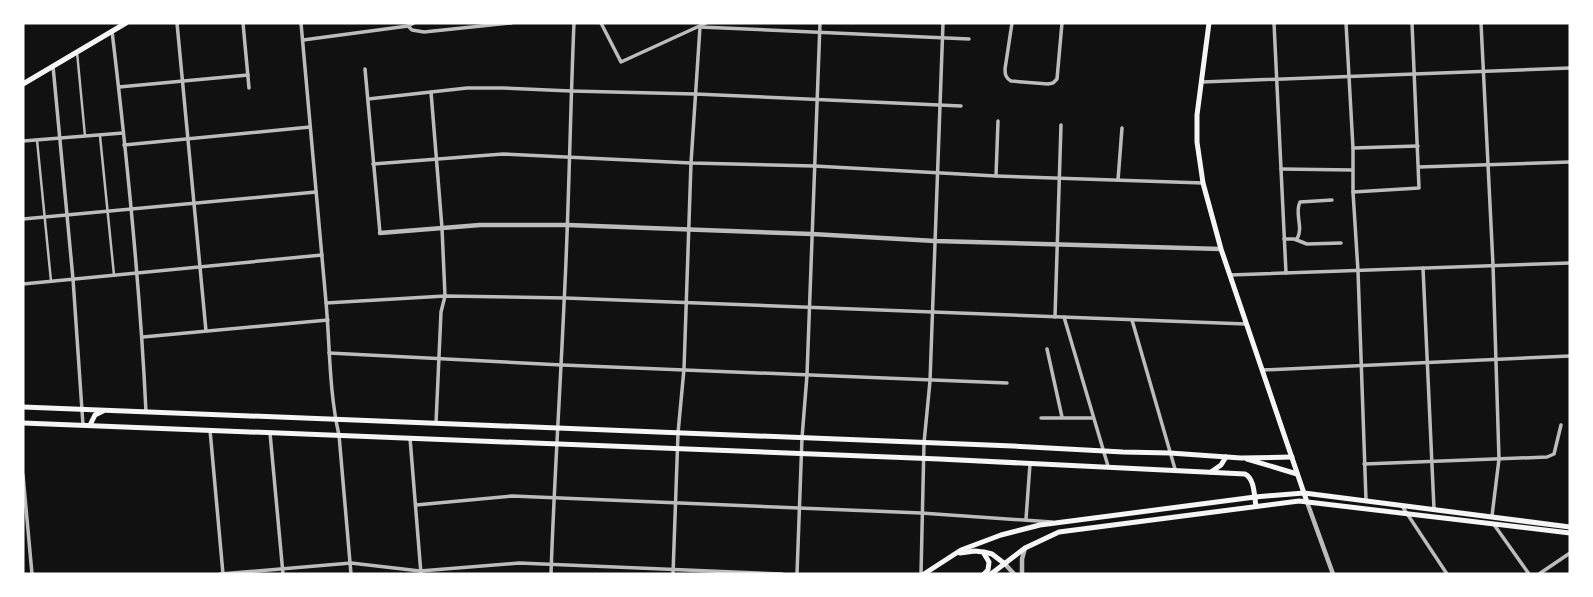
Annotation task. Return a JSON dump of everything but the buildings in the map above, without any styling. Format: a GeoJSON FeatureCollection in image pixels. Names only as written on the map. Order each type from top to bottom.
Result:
{"type":"FeatureCollection","features":[{"type":"Feature","properties":{"kind":"main road"},"geometry":{"type":"LineString","coordinates":[[23,83],[126,23]]}},
{"type":"Feature","properties":{"kind":"main road"},"geometry":{"type":"LineString","coordinates":[[1209,23],[1197,115],[1197,142],[1203,183],[1221,249],[1307,502]]}},
{"type":"Feature","properties":{"kind":"main road"},"geometry":{"type":"LineString","coordinates":[[23,407],[332,419],[352,428],[411,438],[549,436],[557,428],[570,437],[669,448],[678,448],[692,441],[798,438],[816,446],[914,458],[923,458],[938,451],[1102,451],[1241,458],[1292,457]]}},
{"type":"Feature","properties":{"kind":"main road"},"geometry":{"type":"LineString","coordinates":[[64,424],[75,420],[81,410]]}},
{"type":"Feature","properties":{"kind":"main road"},"geometry":{"type":"LineString","coordinates":[[90,425],[95,415],[106,411]]}},
{"type":"Feature","properties":{"kind":"main road"},"geometry":{"type":"LineString","coordinates":[[204,414],[198,416],[196,422],[198,427],[207,430]]}},
{"type":"Feature","properties":{"kind":"main road"},"geometry":{"type":"LineString","coordinates":[[222,430],[228,428],[230,423],[223,415]]}},
{"type":"Feature","properties":{"kind":"main road"},"geometry":{"type":"LineString","coordinates":[[329,435],[332,419]]}},
{"type":"Feature","properties":{"kind":"main road"},"geometry":{"type":"LineString","coordinates":[[23,423],[329,435],[339,435],[352,428],[436,424],[549,436],[556,444],[570,437],[678,433],[692,441],[794,453],[801,453],[816,446],[916,442],[924,443],[938,451],[1030,464],[1247,475],[1252,482],[1256,506]]}},
{"type":"Feature","properties":{"kind":"main road"},"geometry":{"type":"LineString","coordinates":[[669,448],[670,433]]}},
{"type":"Feature","properties":{"kind":"main road"},"geometry":{"type":"LineString","coordinates":[[794,453],[798,438]]}},
{"type":"Feature","properties":{"kind":"main road"},"geometry":{"type":"LineString","coordinates":[[914,458],[917,451],[916,442]]}},
{"type":"Feature","properties":{"kind":"main road"},"geometry":{"type":"LineString","coordinates":[[1211,472],[1221,465],[1226,457]]}},
{"type":"Feature","properties":{"kind":"main road"},"geometry":{"type":"LineString","coordinates":[[1241,458],[1297,474]]}},
{"type":"Feature","properties":{"kind":"main road"},"geometry":{"type":"LineString","coordinates":[[922,574],[961,550],[1001,535],[1040,525],[1304,493],[1570,527]]}},
{"type":"Feature","properties":{"kind":"main road"},"geometry":{"type":"LineString","coordinates":[[991,574],[1025,548],[1047,537],[1072,530],[1299,501],[1570,533]]}},
{"type":"Feature","properties":{"kind":"main road"},"geometry":{"type":"LineString","coordinates":[[944,560],[961,553],[983,552],[992,554],[1005,564]]}},
{"type":"Feature","properties":{"kind":"main road"},"geometry":{"type":"LineString","coordinates":[[983,552],[989,562],[988,570],[984,574]]}},
{"type":"Feature","properties":{"kind":"street"},"geometry":{"type":"LineString","coordinates":[[177,23],[206,331]]}},
{"type":"Feature","properties":{"kind":"street"},"geometry":{"type":"LineString","coordinates":[[243,23],[249,88]]}},
{"type":"Feature","properties":{"kind":"street"},"geometry":{"type":"LineString","coordinates":[[301,23],[328,320],[332,419],[339,435],[351,574]]}},
{"type":"Feature","properties":{"kind":"street"},"geometry":{"type":"LineString","coordinates":[[303,40],[414,23]]}},
{"type":"Feature","properties":{"kind":"street"},"geometry":{"type":"LineString","coordinates":[[408,26],[416,32],[424,32],[512,23]]}},
{"type":"Feature","properties":{"kind":"street"},"geometry":{"type":"LineString","coordinates":[[551,574],[565,298],[574,23]]}},
{"type":"Feature","properties":{"kind":"street"},"geometry":{"type":"LineString","coordinates":[[601,23],[621,62],[706,23]]}},
{"type":"Feature","properties":{"kind":"street"},"geometry":{"type":"LineString","coordinates":[[797,574],[801,453],[798,438],[807,375],[820,23]]}},
{"type":"Feature","properties":{"kind":"street"},"geometry":{"type":"LineString","coordinates":[[922,574],[923,458],[930,381],[943,23]]}},
{"type":"Feature","properties":{"kind":"street"},"geometry":{"type":"LineString","coordinates":[[1012,23],[1005,69],[1007,79],[1048,84],[1057,79],[1062,23]]}},
{"type":"Feature","properties":{"kind":"street"},"geometry":{"type":"LineString","coordinates":[[1274,23],[1286,273]]}},
{"type":"Feature","properties":{"kind":"street"},"geometry":{"type":"LineString","coordinates":[[1346,23],[1366,500]]}},
{"type":"Feature","properties":{"kind":"street"},"geometry":{"type":"LineString","coordinates":[[1353,192],[1419,188],[1412,23]]}},
{"type":"Feature","properties":{"kind":"street"},"geometry":{"type":"LineString","coordinates":[[1481,23],[1499,459],[1492,516]]}},
{"type":"Feature","properties":{"kind":"street"},"geometry":{"type":"LineString","coordinates":[[699,25],[969,39]]}},
{"type":"Feature","properties":{"kind":"street"},"geometry":{"type":"LineString","coordinates":[[673,572],[699,25]]}},
{"type":"Feature","properties":{"kind":"street"},"geometry":{"type":"LineString","coordinates":[[112,31],[143,337],[146,412]]}},
{"type":"Feature","properties":{"kind":"street"},"geometry":{"type":"LineString","coordinates":[[76,52],[85,136]]}},
{"type":"Feature","properties":{"kind":"street"},"geometry":{"type":"LineString","coordinates":[[52,65],[73,279],[83,425]]}},
{"type":"Feature","properties":{"kind":"street"},"geometry":{"type":"LineString","coordinates":[[1200,82],[1570,68]]}},
{"type":"Feature","properties":{"kind":"street"},"geometry":{"type":"LineString","coordinates":[[365,69],[380,233],[480,225],[568,225],[935,241],[1221,249]]}},
{"type":"Feature","properties":{"kind":"street"},"geometry":{"type":"LineString","coordinates":[[119,86],[248,75]]}},
{"type":"Feature","properties":{"kind":"street"},"geometry":{"type":"LineString","coordinates":[[368,99],[467,88],[503,88],[961,106]]}},
{"type":"Feature","properties":{"kind":"street"},"geometry":{"type":"LineString","coordinates":[[431,92],[445,296],[441,312],[436,424]]}},
{"type":"Feature","properties":{"kind":"street"},"geometry":{"type":"LineString","coordinates":[[996,176],[998,121]]}},
{"type":"Feature","properties":{"kind":"street"},"geometry":{"type":"LineString","coordinates":[[1055,317],[1061,125]]}},
{"type":"Feature","properties":{"kind":"street"},"geometry":{"type":"LineString","coordinates":[[124,145],[310,127]]}},
{"type":"Feature","properties":{"kind":"street"},"geometry":{"type":"LineString","coordinates":[[1118,180],[1122,128]]}},
{"type":"Feature","properties":{"kind":"street"},"geometry":{"type":"LineString","coordinates":[[23,141],[123,133]]}},
{"type":"Feature","properties":{"kind":"street"},"geometry":{"type":"LineString","coordinates":[[100,135],[114,275]]}},
{"type":"Feature","properties":{"kind":"street"},"geometry":{"type":"LineString","coordinates":[[37,140],[51,281]]}},
{"type":"Feature","properties":{"kind":"street"},"geometry":{"type":"LineString","coordinates":[[1353,148],[1418,146]]}},
{"type":"Feature","properties":{"kind":"street"},"geometry":{"type":"LineString","coordinates":[[373,164],[503,154],[1203,183]]}},
{"type":"Feature","properties":{"kind":"street"},"geometry":{"type":"LineString","coordinates":[[1419,167],[1570,162]]}},
{"type":"Feature","properties":{"kind":"street"},"geometry":{"type":"LineString","coordinates":[[1281,169],[1352,170]]}},
{"type":"Feature","properties":{"kind":"street"},"geometry":{"type":"LineString","coordinates":[[23,219],[316,192]]}},
{"type":"Feature","properties":{"kind":"street"},"geometry":{"type":"LineString","coordinates":[[1297,239],[1300,231],[1297,209],[1300,202],[1332,200]]}},
{"type":"Feature","properties":{"kind":"street"},"geometry":{"type":"LineString","coordinates":[[1284,239],[1297,239],[1307,244],[1340,243]]}},
{"type":"Feature","properties":{"kind":"street"},"geometry":{"type":"LineString","coordinates":[[23,284],[322,255]]}},
{"type":"Feature","properties":{"kind":"street"},"geometry":{"type":"LineString","coordinates":[[1230,275],[1570,262]]}},
{"type":"Feature","properties":{"kind":"street"},"geometry":{"type":"LineString","coordinates":[[1423,268],[1434,509]]}},
{"type":"Feature","properties":{"kind":"street"},"geometry":{"type":"LineString","coordinates":[[326,303],[445,296],[565,298],[1246,324]]}},
{"type":"Feature","properties":{"kind":"street"},"geometry":{"type":"LineString","coordinates":[[1064,317],[1108,466]]}},
{"type":"Feature","properties":{"kind":"street"},"geometry":{"type":"LineString","coordinates":[[1132,319],[1175,470]]}},
{"type":"Feature","properties":{"kind":"street"},"geometry":{"type":"LineString","coordinates":[[143,337],[328,320]]}},
{"type":"Feature","properties":{"kind":"street"},"geometry":{"type":"LineString","coordinates":[[1046,349],[1062,418]]}},
{"type":"Feature","properties":{"kind":"street"},"geometry":{"type":"LineString","coordinates":[[329,353],[1007,383]]}},
{"type":"Feature","properties":{"kind":"street"},"geometry":{"type":"LineString","coordinates":[[1262,370],[1570,356]]}},
{"type":"Feature","properties":{"kind":"street"},"geometry":{"type":"LineString","coordinates":[[1041,418],[1093,418]]}},
{"type":"Feature","properties":{"kind":"street"},"geometry":{"type":"LineString","coordinates":[[1364,464],[1551,456],[1554,454],[1561,425]]}},
{"type":"Feature","properties":{"kind":"street"},"geometry":{"type":"LineString","coordinates":[[207,430],[222,574],[351,563],[420,573],[519,564],[673,572],[782,574]]}},
{"type":"Feature","properties":{"kind":"street"},"geometry":{"type":"LineString","coordinates":[[270,432],[283,574]]}},
{"type":"Feature","properties":{"kind":"street"},"geometry":{"type":"LineString","coordinates":[[411,438],[420,573]]}},
{"type":"Feature","properties":{"kind":"street"},"geometry":{"type":"LineString","coordinates":[[1026,519],[1030,464]]}},
{"type":"Feature","properties":{"kind":"street"},"geometry":{"type":"LineString","coordinates":[[23,475],[32,574]]}},
{"type":"Feature","properties":{"kind":"street"},"geometry":{"type":"LineString","coordinates":[[416,505],[512,496],[554,497],[921,513],[1057,523]]}},
{"type":"Feature","properties":{"kind":"street"},"geometry":{"type":"LineString","coordinates":[[1307,502],[1333,574]]}},
{"type":"Feature","properties":{"kind":"street"},"geometry":{"type":"LineString","coordinates":[[1400,505],[1447,574]]}},
{"type":"Feature","properties":{"kind":"street"},"geometry":{"type":"LineString","coordinates":[[1494,524],[1529,574]]}},
{"type":"Feature","properties":{"kind":"street"},"geometry":{"type":"LineString","coordinates":[[1022,574],[1025,548]]}},
{"type":"Feature","properties":{"kind":"street"},"geometry":{"type":"LineString","coordinates":[[1539,574],[1570,553]]}},
{"type":"Feature","properties":{"kind":"street"},"geometry":{"type":"LineString","coordinates":[[1005,564],[1014,574]]}}]}
